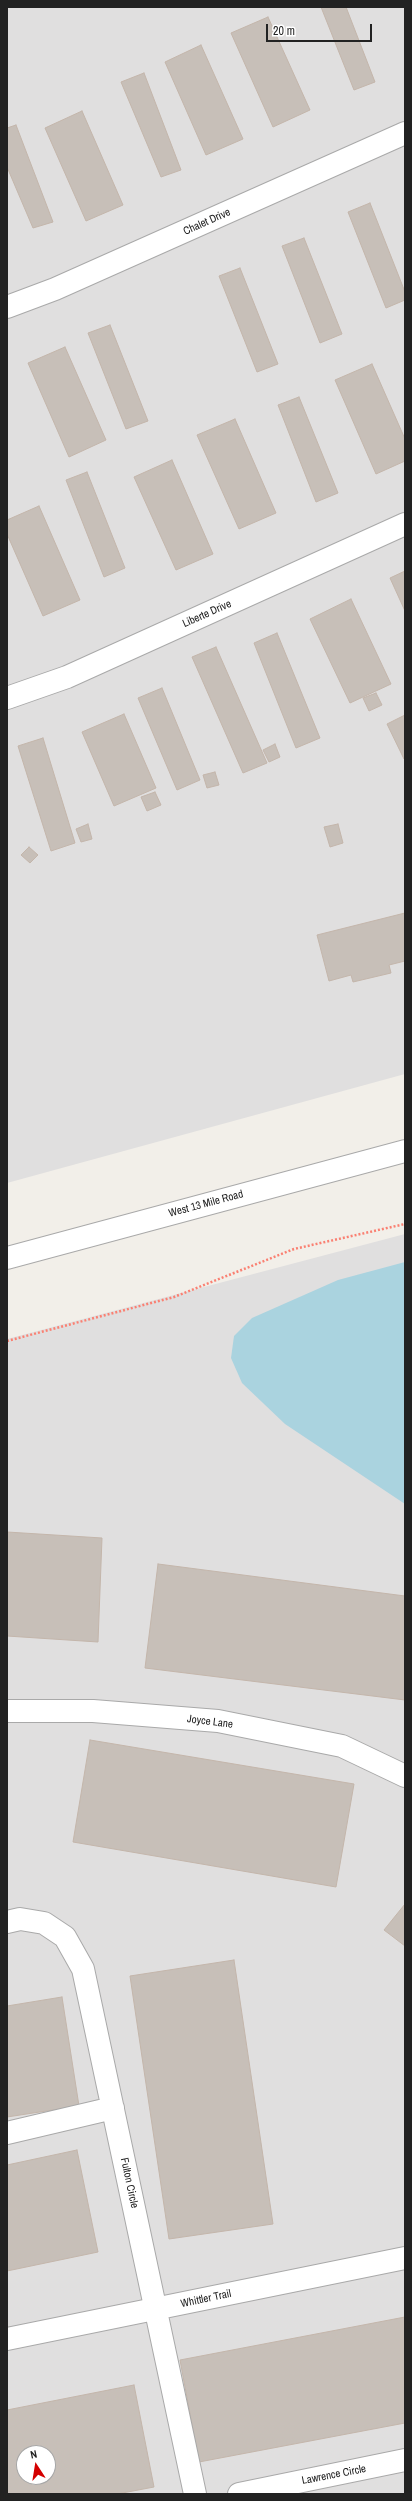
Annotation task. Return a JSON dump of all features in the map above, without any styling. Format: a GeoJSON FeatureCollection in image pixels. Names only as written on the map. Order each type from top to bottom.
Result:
{"type":"FeatureCollection","features":[{"type":"Feature","properties":{"kind":"street","name":"Chalet Drive"},"geometry":{"type":"LineString","coordinates":[[7,307],[55,289],[405,133]]}},
{"type":"Feature","properties":{"kind":"street","name":"Liberte Drive"},"geometry":{"type":"LineString","coordinates":[[7,698],[67,677],[405,524]]}},
{"type":"Feature","properties":{"kind":"street","name":"West 13 Mile Road"},"geometry":{"type":"LineString","coordinates":[[7,1258],[405,1151]]}},
{"type":"Feature","properties":{"kind":"street","name":"Joyce Lane"},"geometry":{"type":"LineString","coordinates":[[7,1711],[93,1711],[218,1721],[342,1746],[405,1776]]}},
{"type":"Feature","properties":{"kind":"street","name":"Fulton Circle"},"geometry":{"type":"LineString","coordinates":[[7,1922],[20,1919],[44,1923],[65,1937],[83,1969],[195,2494]]}},
{"type":"Feature","properties":{"kind":"street"},"geometry":{"type":"LineString","coordinates":[[7,2133],[113,2108]]}},
{"type":"Feature","properties":{"kind":"street","name":"Whittler Trail"},"geometry":{"type":"LineString","coordinates":[[7,2339],[156,2310],[405,2258]]}},
{"type":"Feature","properties":{"kind":"street","name":"Lawrence Circle"},"geometry":{"type":"LineString","coordinates":[[239,2494],[405,2460]]}},
{"type":"Feature","properties":{"kind":"path"},"geometry":{"type":"LineString","coordinates":[[7,1341],[174,1297],[294,1249],[405,1224]]}},
{"type":"Feature","properties":{"kind":"shaded area"},"geometry":{"type":"Polygon","coordinates":[[[7,7],[405,7],[405,1074],[7,1183],[7,7]]]}},
{"type":"Feature","properties":{"kind":"shaded area"},"geometry":{"type":"Polygon","coordinates":[[[405,1234],[405,2494],[7,2494],[7,1339],[405,1234]]]}},
{"type":"Feature","properties":{"kind":"water"},"geometry":{"type":"Polygon","coordinates":[[[405,1262],[405,1504],[285,1424],[242,1383],[231,1358],[234,1336],[252,1318],[338,1280],[405,1262]]]}},
{"type":"Feature","properties":{"kind":"building"},"geometry":{"type":"Polygon","coordinates":[[[321,7],[346,7],[375,82],[354,90],[321,7]]]}},
{"type":"Feature","properties":{"kind":"building"},"geometry":{"type":"Polygon","coordinates":[[[268,17],[310,110],[273,127],[231,33],[268,17]]]}},
{"type":"Feature","properties":{"kind":"building"},"geometry":{"type":"Polygon","coordinates":[[[201,45],[243,139],[206,155],[165,62],[201,45]]]}},
{"type":"Feature","properties":{"kind":"building"},"geometry":{"type":"Polygon","coordinates":[[[144,73],[181,170],[161,177],[121,82],[144,73]]]}},
{"type":"Feature","properties":{"kind":"building"},"geometry":{"type":"Polygon","coordinates":[[[82,111],[123,205],[86,221],[45,128],[82,111]]]}},
{"type":"Feature","properties":{"kind":"building"},"geometry":{"type":"Polygon","coordinates":[[[16,125],[53,222],[33,228],[7,167],[7,128],[16,125]]]}},
{"type":"Feature","properties":{"kind":"building"},"geometry":{"type":"Polygon","coordinates":[[[370,203],[405,292],[405,300],[386,308],[348,212],[370,203]]]}},
{"type":"Feature","properties":{"kind":"building"},"geometry":{"type":"Polygon","coordinates":[[[304,238],[342,334],[320,343],[282,246],[304,238]]]}},
{"type":"Feature","properties":{"kind":"building"},"geometry":{"type":"Polygon","coordinates":[[[240,268],[278,364],[257,372],[219,276],[240,268]]]}},
{"type":"Feature","properties":{"kind":"building"},"geometry":{"type":"Polygon","coordinates":[[[110,325],[148,421],[126,429],[88,333],[110,325]]]}},
{"type":"Feature","properties":{"kind":"building"},"geometry":{"type":"Polygon","coordinates":[[[65,347],[106,440],[69,457],[28,363],[65,347]]]}},
{"type":"Feature","properties":{"kind":"building"},"geometry":{"type":"Polygon","coordinates":[[[372,364],[405,439],[405,461],[376,474],[335,380],[372,364]]]}},
{"type":"Feature","properties":{"kind":"building"},"geometry":{"type":"Polygon","coordinates":[[[299,397],[338,493],[316,502],[278,405],[299,397]]]}},
{"type":"Feature","properties":{"kind":"building"},"geometry":{"type":"Polygon","coordinates":[[[235,419],[276,513],[239,529],[197,435],[235,419]]]}},
{"type":"Feature","properties":{"kind":"building"},"geometry":{"type":"Polygon","coordinates":[[[172,460],[213,554],[176,570],[134,477],[172,460]]]}},
{"type":"Feature","properties":{"kind":"building"},"geometry":{"type":"Polygon","coordinates":[[[87,472],[125,568],[104,577],[66,480],[87,472]]]}},
{"type":"Feature","properties":{"kind":"building"},"geometry":{"type":"Polygon","coordinates":[[[39,506],[80,600],[43,616],[7,534],[7,520],[39,506]]]}},
{"type":"Feature","properties":{"kind":"building"},"geometry":{"type":"Polygon","coordinates":[[[405,571],[405,611],[390,578],[405,571]]]}},
{"type":"Feature","properties":{"kind":"building"},"geometry":{"type":"Polygon","coordinates":[[[351,599],[391,684],[350,703],[310,619],[351,599]]]}},
{"type":"Feature","properties":{"kind":"building"},"geometry":{"type":"Polygon","coordinates":[[[277,633],[320,738],[296,748],[254,643],[277,633]]]}},
{"type":"Feature","properties":{"kind":"building"},"geometry":{"type":"Polygon","coordinates":[[[216,647],[267,763],[243,773],[192,657],[216,647]]]}},
{"type":"Feature","properties":{"kind":"building"},"geometry":{"type":"Polygon","coordinates":[[[162,688],[200,780],[177,790],[138,698],[162,688]]]}},
{"type":"Feature","properties":{"kind":"building"},"geometry":{"type":"Polygon","coordinates":[[[376,693],[382,705],[369,711],[363,698],[376,693]]]}},
{"type":"Feature","properties":{"kind":"building"},"geometry":{"type":"Polygon","coordinates":[[[124,714],[156,788],[114,806],[82,732],[124,714]]]}},
{"type":"Feature","properties":{"kind":"building"},"geometry":{"type":"Polygon","coordinates":[[[405,715],[405,759],[404,759],[387,724],[405,715]]]}},
{"type":"Feature","properties":{"kind":"building"},"geometry":{"type":"Polygon","coordinates":[[[43,738],[75,843],[51,851],[18,746],[43,738]]]}},
{"type":"Feature","properties":{"kind":"building"},"geometry":{"type":"Polygon","coordinates":[[[275,744],[280,757],[269,762],[263,750],[275,744]]]}},
{"type":"Feature","properties":{"kind":"building"},"geometry":{"type":"Polygon","coordinates":[[[215,772],[219,785],[207,788],[203,775],[215,772]]]}},
{"type":"Feature","properties":{"kind":"building"},"geometry":{"type":"Polygon","coordinates":[[[155,792],[161,805],[147,811],[141,797],[155,792]]]}},
{"type":"Feature","properties":{"kind":"building"},"geometry":{"type":"Polygon","coordinates":[[[88,824],[92,839],[81,842],[76,829],[88,824]]]}},
{"type":"Feature","properties":{"kind":"building"},"geometry":{"type":"Polygon","coordinates":[[[338,824],[343,843],[330,847],[324,827],[338,824]]]}},
{"type":"Feature","properties":{"kind":"building"},"geometry":{"type":"Polygon","coordinates":[[[29,847],[38,855],[30,863],[21,855],[29,847]]]}},
{"type":"Feature","properties":{"kind":"building"},"geometry":{"type":"Polygon","coordinates":[[[405,913],[405,961],[389,965],[391,973],[353,982],[351,975],[329,981],[317,935],[405,913]]]}},
{"type":"Feature","properties":{"kind":"building"},"geometry":{"type":"Polygon","coordinates":[[[7,1532],[102,1538],[98,1642],[7,1636],[7,1532]]]}},
{"type":"Feature","properties":{"kind":"building"},"geometry":{"type":"Polygon","coordinates":[[[158,1564],[405,1596],[405,1700],[145,1668],[158,1564]]]}},
{"type":"Feature","properties":{"kind":"building"},"geometry":{"type":"Polygon","coordinates":[[[90,1740],[354,1784],[336,1887],[73,1842],[90,1740]]]}},
{"type":"Feature","properties":{"kind":"building"},"geometry":{"type":"Polygon","coordinates":[[[405,1904],[405,1946],[384,1930],[405,1904]]]}},
{"type":"Feature","properties":{"kind":"building"},"geometry":{"type":"Polygon","coordinates":[[[234,1960],[273,2224],[169,2239],[130,1976],[234,1960]]]}},
{"type":"Feature","properties":{"kind":"building"},"geometry":{"type":"Polygon","coordinates":[[[62,1997],[79,2106],[7,2117],[7,2006],[62,1997]]]}},
{"type":"Feature","properties":{"kind":"building"},"geometry":{"type":"Polygon","coordinates":[[[77,2150],[98,2252],[7,2271],[7,2165],[77,2150]]]}},
{"type":"Feature","properties":{"kind":"building"},"geometry":{"type":"Polygon","coordinates":[[[405,2317],[405,2423],[199,2462],[180,2360],[405,2317]]]}},
{"type":"Feature","properties":{"kind":"building"},"geometry":{"type":"Polygon","coordinates":[[[134,2385],[154,2487],[117,2494],[7,2494],[7,2410],[134,2385]]]}}]}
